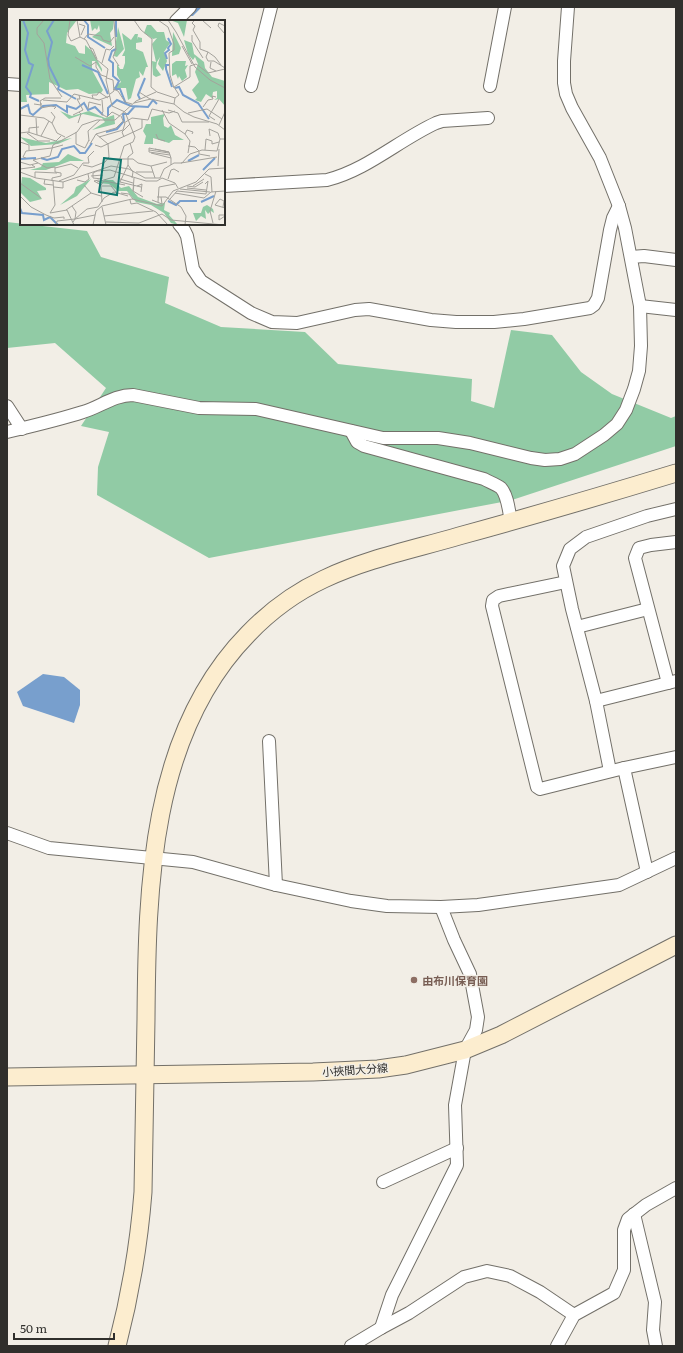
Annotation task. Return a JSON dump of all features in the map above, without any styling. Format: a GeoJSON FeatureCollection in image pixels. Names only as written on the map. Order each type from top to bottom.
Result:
{"type":"FeatureCollection","features":[{"type":"Feature","properties":{"kind":"street"},"geometry":{"type":"LineString","coordinates":[[177,20],[190,7]]}},
{"type":"Feature","properties":{"kind":"street"},"geometry":{"type":"LineString","coordinates":[[251,86],[271,7]]}},
{"type":"Feature","properties":{"kind":"street"},"geometry":{"type":"LineString","coordinates":[[490,86],[506,7]]}},
{"type":"Feature","properties":{"kind":"street"},"geometry":{"type":"LineString","coordinates":[[7,432],[85,412],[123,395],[133,395],[199,408],[256,409],[383,438],[438,438],[453,440],[545,460],[560,459],[574,454],[604,435],[617,424],[626,410],[634,389],[639,371],[641,346],[640,306],[626,228],[619,206],[600,158],[572,108],[566,94],[564,83],[564,61],[568,7]]}},
{"type":"Feature","properties":{"kind":"street"},"geometry":{"type":"LineString","coordinates":[[7,84],[20,85]]}},
{"type":"Feature","properties":{"kind":"street"},"geometry":{"type":"LineString","coordinates":[[225,186],[327,180],[336,178],[356,169],[436,123],[442,121],[488,118]]}},
{"type":"Feature","properties":{"kind":"street"},"geometry":{"type":"LineString","coordinates":[[180,225],[187,236],[193,269],[201,282],[251,313],[264,319],[279,323],[297,323],[355,310],[369,309],[456,322],[494,322],[524,319],[590,308],[594,305],[600,291],[612,224],[619,206]]}},
{"type":"Feature","properties":{"kind":"street"},"geometry":{"type":"LineString","coordinates":[[631,256],[676,260]]}},
{"type":"Feature","properties":{"kind":"street"},"geometry":{"type":"LineString","coordinates":[[640,306],[676,310]]}},
{"type":"Feature","properties":{"kind":"street"},"geometry":{"type":"LineString","coordinates":[[7,406],[22,429]]}},
{"type":"Feature","properties":{"kind":"street"},"geometry":{"type":"LineString","coordinates":[[351,431],[357,442],[364,446],[484,479],[501,488],[504,493],[512,522]]}},
{"type":"Feature","properties":{"kind":"street"},"geometry":{"type":"LineString","coordinates":[[117,1346],[140,1233],[143,1192],[147,930],[153,858],[163,807],[182,739],[194,709],[202,694],[220,666],[238,644],[260,622],[293,596],[331,576],[384,558],[512,522],[676,473]]}},
{"type":"Feature","properties":{"kind":"street"},"geometry":{"type":"LineString","coordinates":[[610,771],[596,701],[563,566],[570,549],[586,537],[647,516],[676,509]]}},
{"type":"Feature","properties":{"kind":"street"},"geometry":{"type":"LineString","coordinates":[[596,701],[672,682],[648,609],[636,558],[639,548],[676,542]]}},
{"type":"Feature","properties":{"kind":"street"},"geometry":{"type":"LineString","coordinates":[[566,582],[499,596],[493,600],[492,606],[537,787],[540,789],[610,771],[676,757]]}},
{"type":"Feature","properties":{"kind":"street"},"geometry":{"type":"LineString","coordinates":[[577,627],[648,609]]}},
{"type":"Feature","properties":{"kind":"street"},"geometry":{"type":"LineString","coordinates":[[269,741],[276,885]]}},
{"type":"Feature","properties":{"kind":"street"},"geometry":{"type":"LineString","coordinates":[[624,768],[647,872]]}},
{"type":"Feature","properties":{"kind":"street"},"geometry":{"type":"LineString","coordinates":[[7,833],[50,848],[193,862],[276,885],[351,902],[387,906],[441,907],[478,905],[619,885],[676,858]]}},
{"type":"Feature","properties":{"kind":"street"},"geometry":{"type":"LineString","coordinates":[[381,1328],[392,1295],[456,1165],[457,1148],[455,1105],[465,1050],[476,1030],[478,1017],[470,974],[441,907]]}},
{"type":"Feature","properties":{"kind":"street","name":"小挾間大分線"},"geometry":{"type":"LineString","coordinates":[[7,1078],[313,1072],[378,1069],[406,1065],[465,1050],[501,1035],[676,945]]}},
{"type":"Feature","properties":{"kind":"street"},"geometry":{"type":"LineString","coordinates":[[383,1182],[457,1148]]}},
{"type":"Feature","properties":{"kind":"street"},"geometry":{"type":"LineString","coordinates":[[557,1346],[574,1315],[614,1293],[624,1270],[624,1230],[628,1219],[646,1204],[676,1188]]}},
{"type":"Feature","properties":{"kind":"street"},"geometry":{"type":"LineString","coordinates":[[634,1214],[655,1302],[653,1330],[656,1346]]}},
{"type":"Feature","properties":{"kind":"street"},"geometry":{"type":"LineString","coordinates":[[351,1346],[381,1328],[409,1314],[464,1277],[487,1271],[510,1276],[540,1292],[574,1315]]}},
{"type":"Feature","properties":{"kind":"green space"},"geometry":{"type":"Polygon","coordinates":[[[7,222],[20,223],[20,225],[34,225],[87,231],[101,257],[169,277],[165,303],[221,327],[305,332],[338,364],[472,379],[471,401],[494,408],[511,330],[552,335],[581,372],[612,394],[671,418],[676,416],[676,446],[512,500],[209,558],[97,495],[98,467],[109,432],[81,426],[106,388],[55,343],[7,348],[7,222]]]}},
{"type":"Feature","properties":{"kind":"water"},"geometry":{"type":"Polygon","coordinates":[[[43,674],[64,677],[80,690],[80,705],[74,723],[23,706],[17,692],[43,674]]]}},
{"type":"Feature","properties":{"kind":"waterway"},"geometry":{"type":"LineString","coordinates":[[192,14],[199,7]]}},
{"type":"Feature","properties":{"kind":"place","name":"由布川保育園"},"geometry":{"type":"Point","coordinates":[414,980]}}]}
